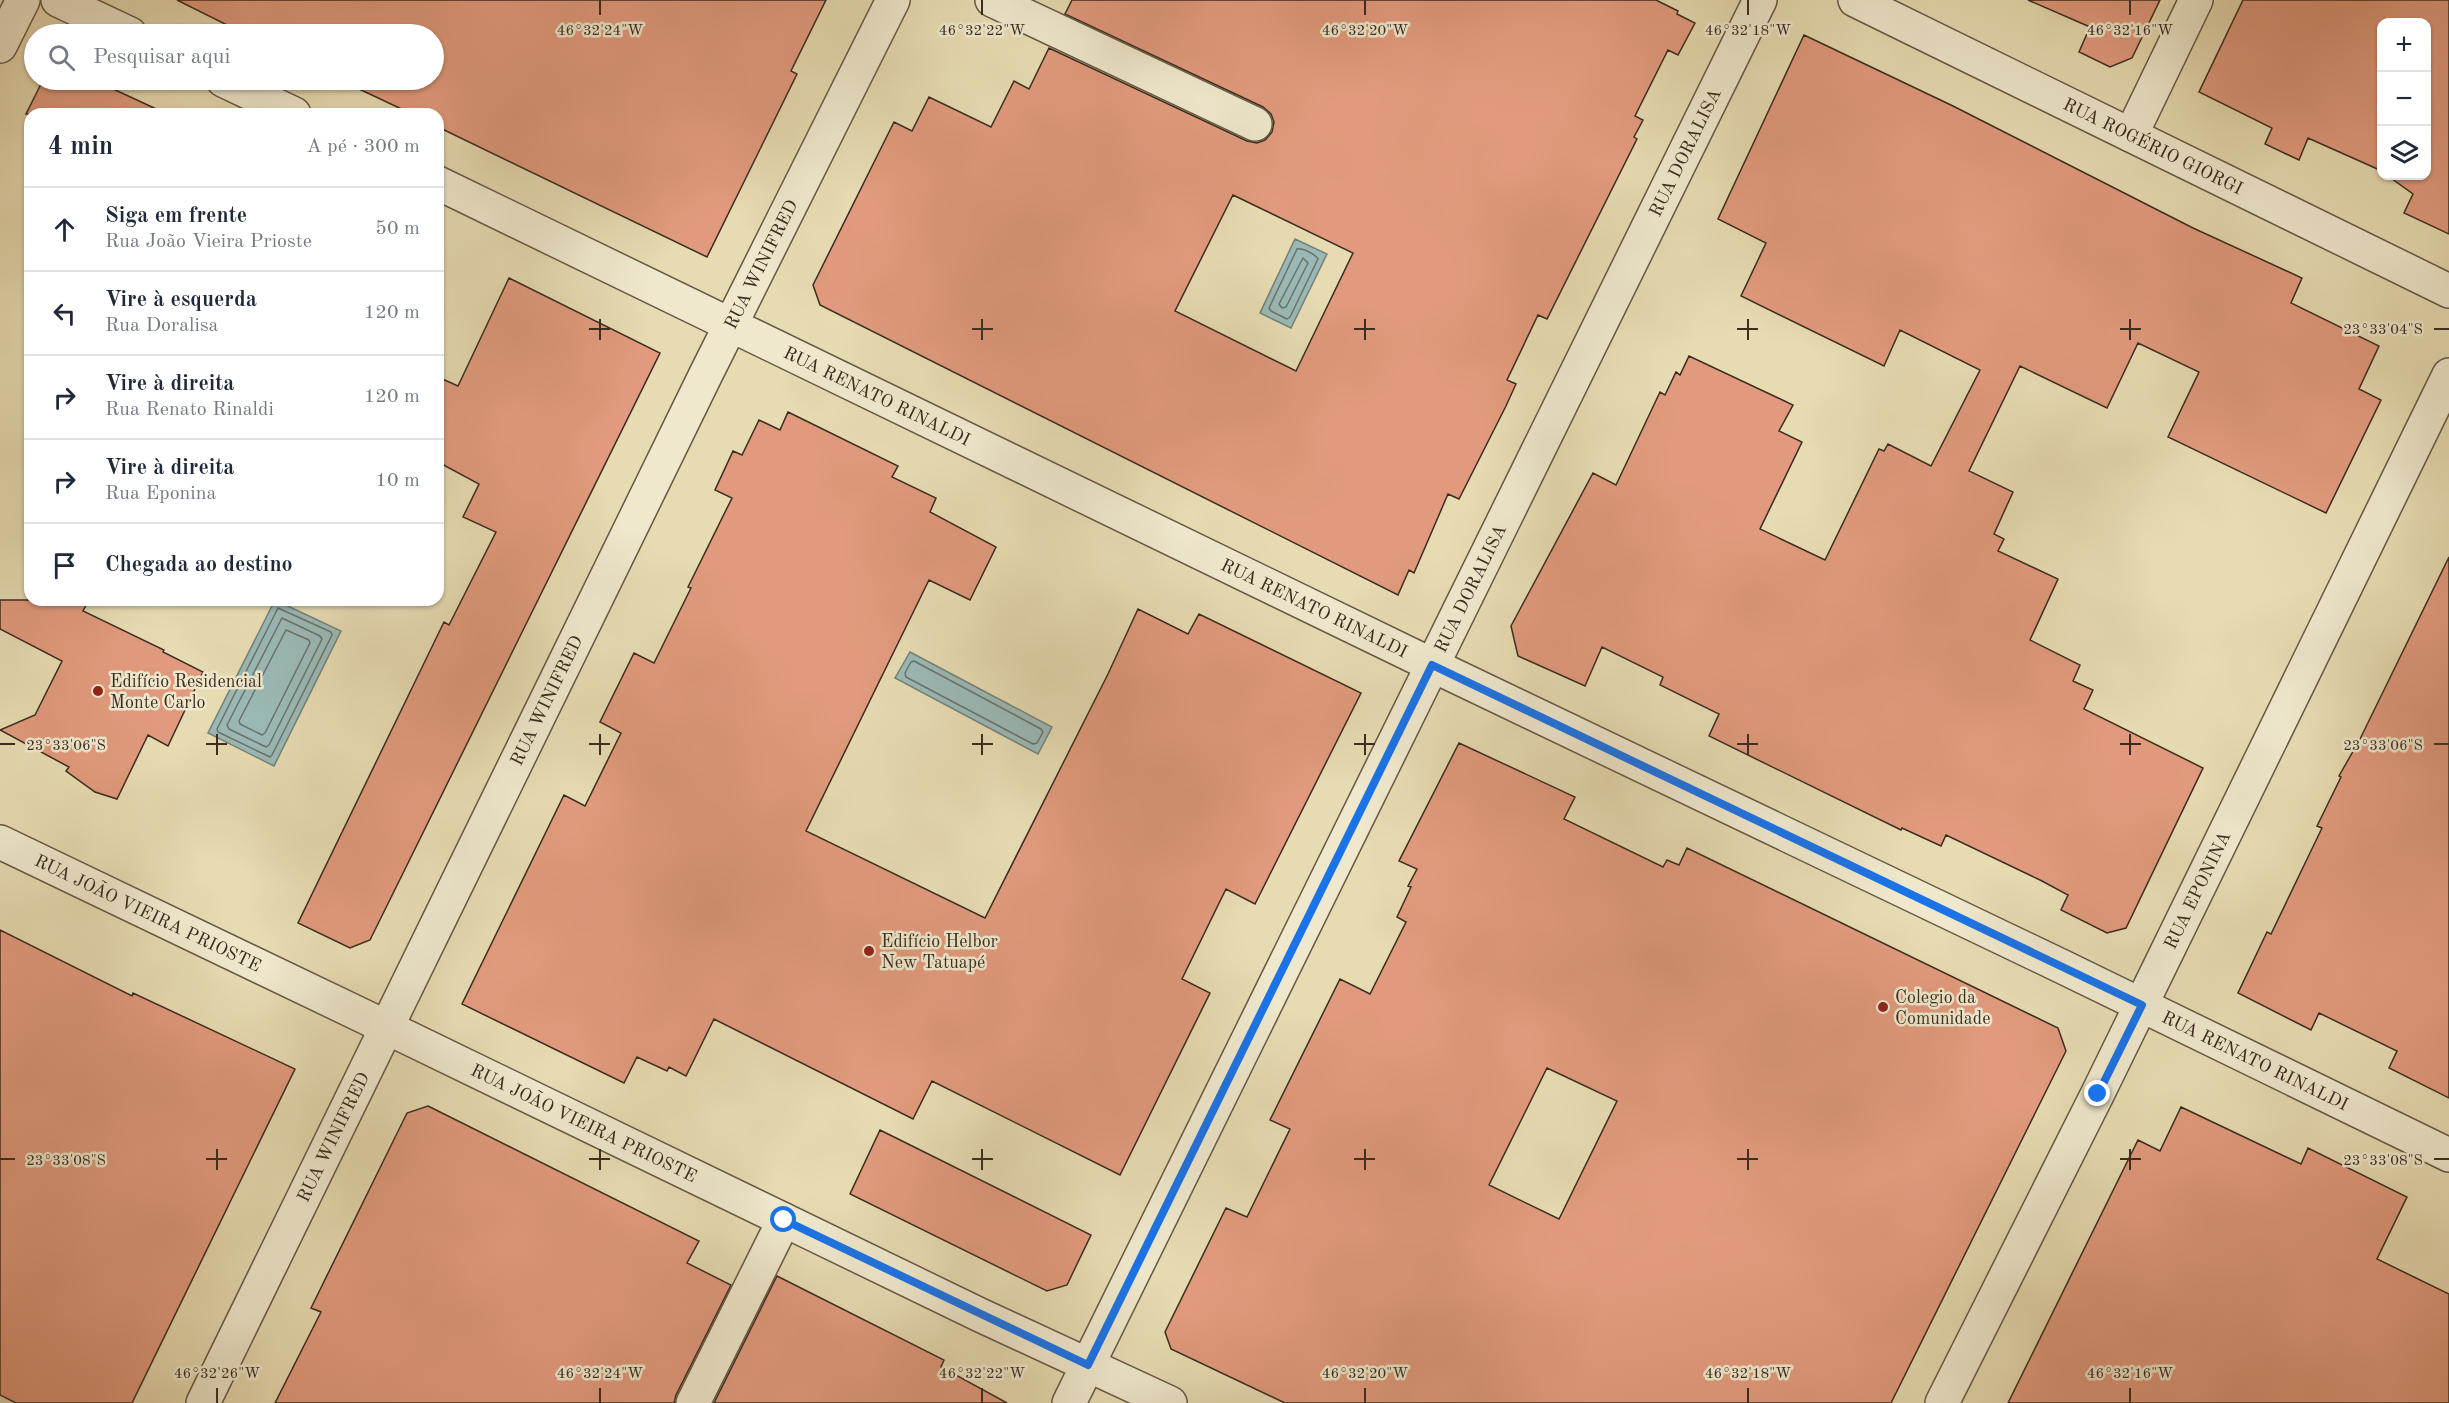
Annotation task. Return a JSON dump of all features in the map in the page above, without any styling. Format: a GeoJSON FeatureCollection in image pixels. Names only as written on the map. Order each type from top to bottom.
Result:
{"type":"FeatureCollection","features":[{"type":"Feature","properties":{"kind":"street"},"geometry":{"type":"LineString","coordinates":[[0,46],[22,0]]}},
{"type":"Feature","properties":{"kind":"street"},"geometry":{"type":"LineString","coordinates":[[58,0],[108,24]]}},
{"type":"Feature","properties":{"kind":"street","name":"RUA WINIFRED"},"geometry":{"type":"LineString","coordinates":[[203,1403],[730,325],[893,0]]}},
{"type":"Feature","properties":{"kind":"street"},"geometry":{"type":"LineString","coordinates":[[992,0],[1255,124]]}},
{"type":"Feature","properties":{"kind":"street","name":"RUA DORALISA"},"geometry":{"type":"LineString","coordinates":[[1069,1403],[1760,0]]}},
{"type":"Feature","properties":{"kind":"street","name":"RUA ROGÉRIO GIORGI"},"geometry":{"type":"LineString","coordinates":[[1855,0],[2449,291]]}},
{"type":"Feature","properties":{"kind":"street"},"geometry":{"type":"LineString","coordinates":[[2132,135],[2196,0]]}},
{"type":"Feature","properties":{"kind":"street"},"geometry":{"type":"LineString","coordinates":[[244,90],[281,108]]}},
{"type":"Feature","properties":{"kind":"street","name":"RUA RENATO RINALDI"},"geometry":{"type":"LineString","coordinates":[[444,186],[2449,1155]]}},
{"type":"Feature","properties":{"kind":"street","name":"RUA EPONINA"},"geometry":{"type":"LineString","coordinates":[[1942,1403],[2142,1005],[2449,375]]}},
{"type":"Feature","properties":{"kind":"street","name":"RUA JOÃO VIEIRA PRIOSTE"},"geometry":{"type":"LineString","coordinates":[[0,842],[784,1220],[1170,1403]]}},
{"type":"Feature","properties":{"kind":"street"},"geometry":{"type":"LineString","coordinates":[[693,1403],[784,1220]]}},
{"type":"Feature","properties":{"kind":"water"},"geometry":{"type":"Polygon","coordinates":[[[1295,239],[1327,254],[1291,328],[1260,313],[1295,239]]]}},
{"type":"Feature","properties":{"kind":"water"},"geometry":{"type":"Polygon","coordinates":[[[272,606],[288,606],[341,631],[274,766],[208,733],[272,606]]]}},
{"type":"Feature","properties":{"kind":"water"},"geometry":{"type":"Polygon","coordinates":[[[910,652],[1052,727],[1038,754],[895,678],[910,652]]]}},
{"type":"Feature","properties":{"kind":"building"},"geometry":{"type":"Polygon","coordinates":[[[177,0],[826,0],[791,71],[797,74],[707,257],[444,130],[444,108],[399,108],[361,90],[444,90],[444,24],[225,24],[177,0]]]}},
{"type":"Feature","properties":{"kind":"building"},"geometry":{"type":"Polygon","coordinates":[[[1072,0],[1656,0],[1695,23],[1678,55],[1668,50],[1635,116],[1643,120],[1634,137],[1637,139],[1547,319],[1538,315],[1507,380],[1516,384],[1506,406],[1459,499],[1448,494],[1414,573],[1409,570],[1398,595],[820,305],[813,285],[894,122],[912,131],[929,97],[991,127],[1014,81],[1029,89],[1049,48],[1247,141],[1257,143],[1265,140],[1272,132],[1274,122],[1271,114],[1263,107],[1065,14],[1072,0]],[[1233,195],[1175,311],[1296,371],[1353,253],[1233,195]]]}},
{"type":"Feature","properties":{"kind":"building"},"geometry":{"type":"Polygon","coordinates":[[[2028,0],[2160,0],[2132,58],[2110,67],[2079,52],[2090,27],[2028,0]]]}},
{"type":"Feature","properties":{"kind":"building"},"geometry":{"type":"Polygon","coordinates":[[[2243,0],[2449,0],[2449,234],[2404,213],[2413,194],[2394,180],[2431,180],[2431,18],[2377,18],[2377,169],[2308,138],[2299,160],[2265,144],[2272,128],[2199,92],[2243,0]]]}},
{"type":"Feature","properties":{"kind":"building"},"geometry":{"type":"Polygon","coordinates":[[[1804,35],[1953,106],[2193,228],[2302,278],[2291,303],[2379,346],[2359,389],[2381,400],[2326,513],[2168,437],[2199,372],[2138,343],[2107,408],[2020,366],[1969,471],[2013,492],[1994,534],[2004,539],[1998,551],[2058,579],[2030,640],[2080,665],[2073,681],[2093,690],[2084,709],[2203,768],[2126,928],[2107,933],[2061,910],[2068,895],[2042,881],[1946,835],[1941,846],[1902,828],[1901,830],[1709,736],[1719,714],[1660,685],[1663,677],[1602,647],[1585,686],[1518,656],[1511,626],[1593,473],[1616,485],[1660,392],[1665,395],[1676,372],[1680,375],[1689,356],[1793,405],[1779,431],[1802,442],[1760,529],[1825,560],[1879,449],[1884,451],[1888,444],[1931,466],[1980,370],[1900,330],[1884,366],[1741,296],[1766,243],[1718,219],[1804,35]]]}},
{"type":"Feature","properties":{"kind":"building"},"geometry":{"type":"Polygon","coordinates":[[[38,90],[115,90],[154,108],[29,108],[38,90]]]}},
{"type":"Feature","properties":{"kind":"building"},"geometry":{"type":"Polygon","coordinates":[[[509,278],[660,353],[370,940],[350,948],[298,923],[444,622],[449,625],[496,532],[463,517],[479,484],[444,465],[444,380],[458,386],[509,278]]]}},
{"type":"Feature","properties":{"kind":"building"},"geometry":{"type":"Polygon","coordinates":[[[788,412],[898,466],[892,477],[936,498],[930,512],[996,547],[970,600],[929,580],[806,831],[985,918],[1108,674],[1138,609],[1188,634],[1199,614],[1361,693],[1255,904],[1226,889],[1182,979],[1210,993],[1120,1175],[932,1081],[913,1119],[714,1019],[686,1076],[669,1067],[667,1071],[637,1057],[624,1083],[462,1004],[564,795],[585,806],[621,733],[600,722],[634,653],[654,663],[691,588],[688,587],[732,498],[715,490],[733,451],[742,455],[759,420],[780,430],[788,412]]]}},
{"type":"Feature","properties":{"kind":"building"},"geometry":{"type":"Polygon","coordinates":[[[2449,557],[2449,1098],[2389,1068],[2397,1051],[2319,1013],[2311,1030],[2238,993],[2267,932],[2271,934],[2322,828],[2317,826],[2341,777],[2339,776],[2360,739],[2449,557]]]}},
{"type":"Feature","properties":{"kind":"building"},"geometry":{"type":"Polygon","coordinates":[[[0,600],[24,600],[24,606],[86,606],[83,611],[164,650],[163,652],[203,672],[168,746],[148,735],[117,799],[95,792],[66,771],[69,767],[0,730],[35,715],[62,661],[0,629],[0,600]]]}},
{"type":"Feature","properties":{"kind":"building"},"geometry":{"type":"Polygon","coordinates":[[[1459,743],[1575,797],[1564,819],[1663,867],[1667,860],[1679,865],[1687,848],[2058,1028],[2066,1051],[1891,1403],[1285,1403],[1171,1349],[1165,1332],[1226,1208],[1247,1217],[1290,1129],[1270,1120],[1340,979],[1370,994],[1406,922],[1397,917],[1417,869],[1399,861],[1459,743]],[[1547,1068],[1489,1185],[1559,1219],[1617,1101],[1547,1068]]]}},
{"type":"Feature","properties":{"kind":"building"},"geometry":{"type":"Polygon","coordinates":[[[0,930],[132,996],[133,993],[295,1069],[132,1403],[16,1403],[0,1395],[0,930]]]}},
{"type":"Feature","properties":{"kind":"building"},"geometry":{"type":"Polygon","coordinates":[[[428,1106],[699,1241],[687,1263],[731,1285],[674,1403],[275,1403],[321,1312],[311,1308],[407,1113],[428,1106]]]}},
{"type":"Feature","properties":{"kind":"building"},"geometry":{"type":"Polygon","coordinates":[[[2181,1107],[2301,1164],[2308,1148],[2407,1197],[2377,1259],[2449,1294],[2449,1403],[2008,1403],[2138,1140],[2160,1151],[2181,1107]]]}},
{"type":"Feature","properties":{"kind":"building"},"geometry":{"type":"Polygon","coordinates":[[[880,1130],[1091,1235],[1067,1285],[1047,1291],[850,1194],[880,1130]]]}},
{"type":"Feature","properties":{"kind":"building"},"geometry":{"type":"Polygon","coordinates":[[[777,1276],[944,1360],[941,1367],[1007,1403],[714,1403],[777,1276]]]}},
{"type":"Feature","properties":{"kind":"place","name":"Edifício Residencial Monte Carlo"},"geometry":{"type":"Point","coordinates":[98,691]}},
{"type":"Feature","properties":{"kind":"place","name":"Edifício Helbor New Tatuapé"},"geometry":{"type":"Point","coordinates":[869,951]}},
{"type":"Feature","properties":{"kind":"place","name":"Colegio da Comunidade"},"geometry":{"type":"Point","coordinates":[1883,1007]}},
{"type":"Feature","properties":{"kind":"route"},"geometry":{"type":"LineString","coordinates":[[784,1220],[1088,1365],[1432,665],[2142,1005],[2098,1094]]}}]}
